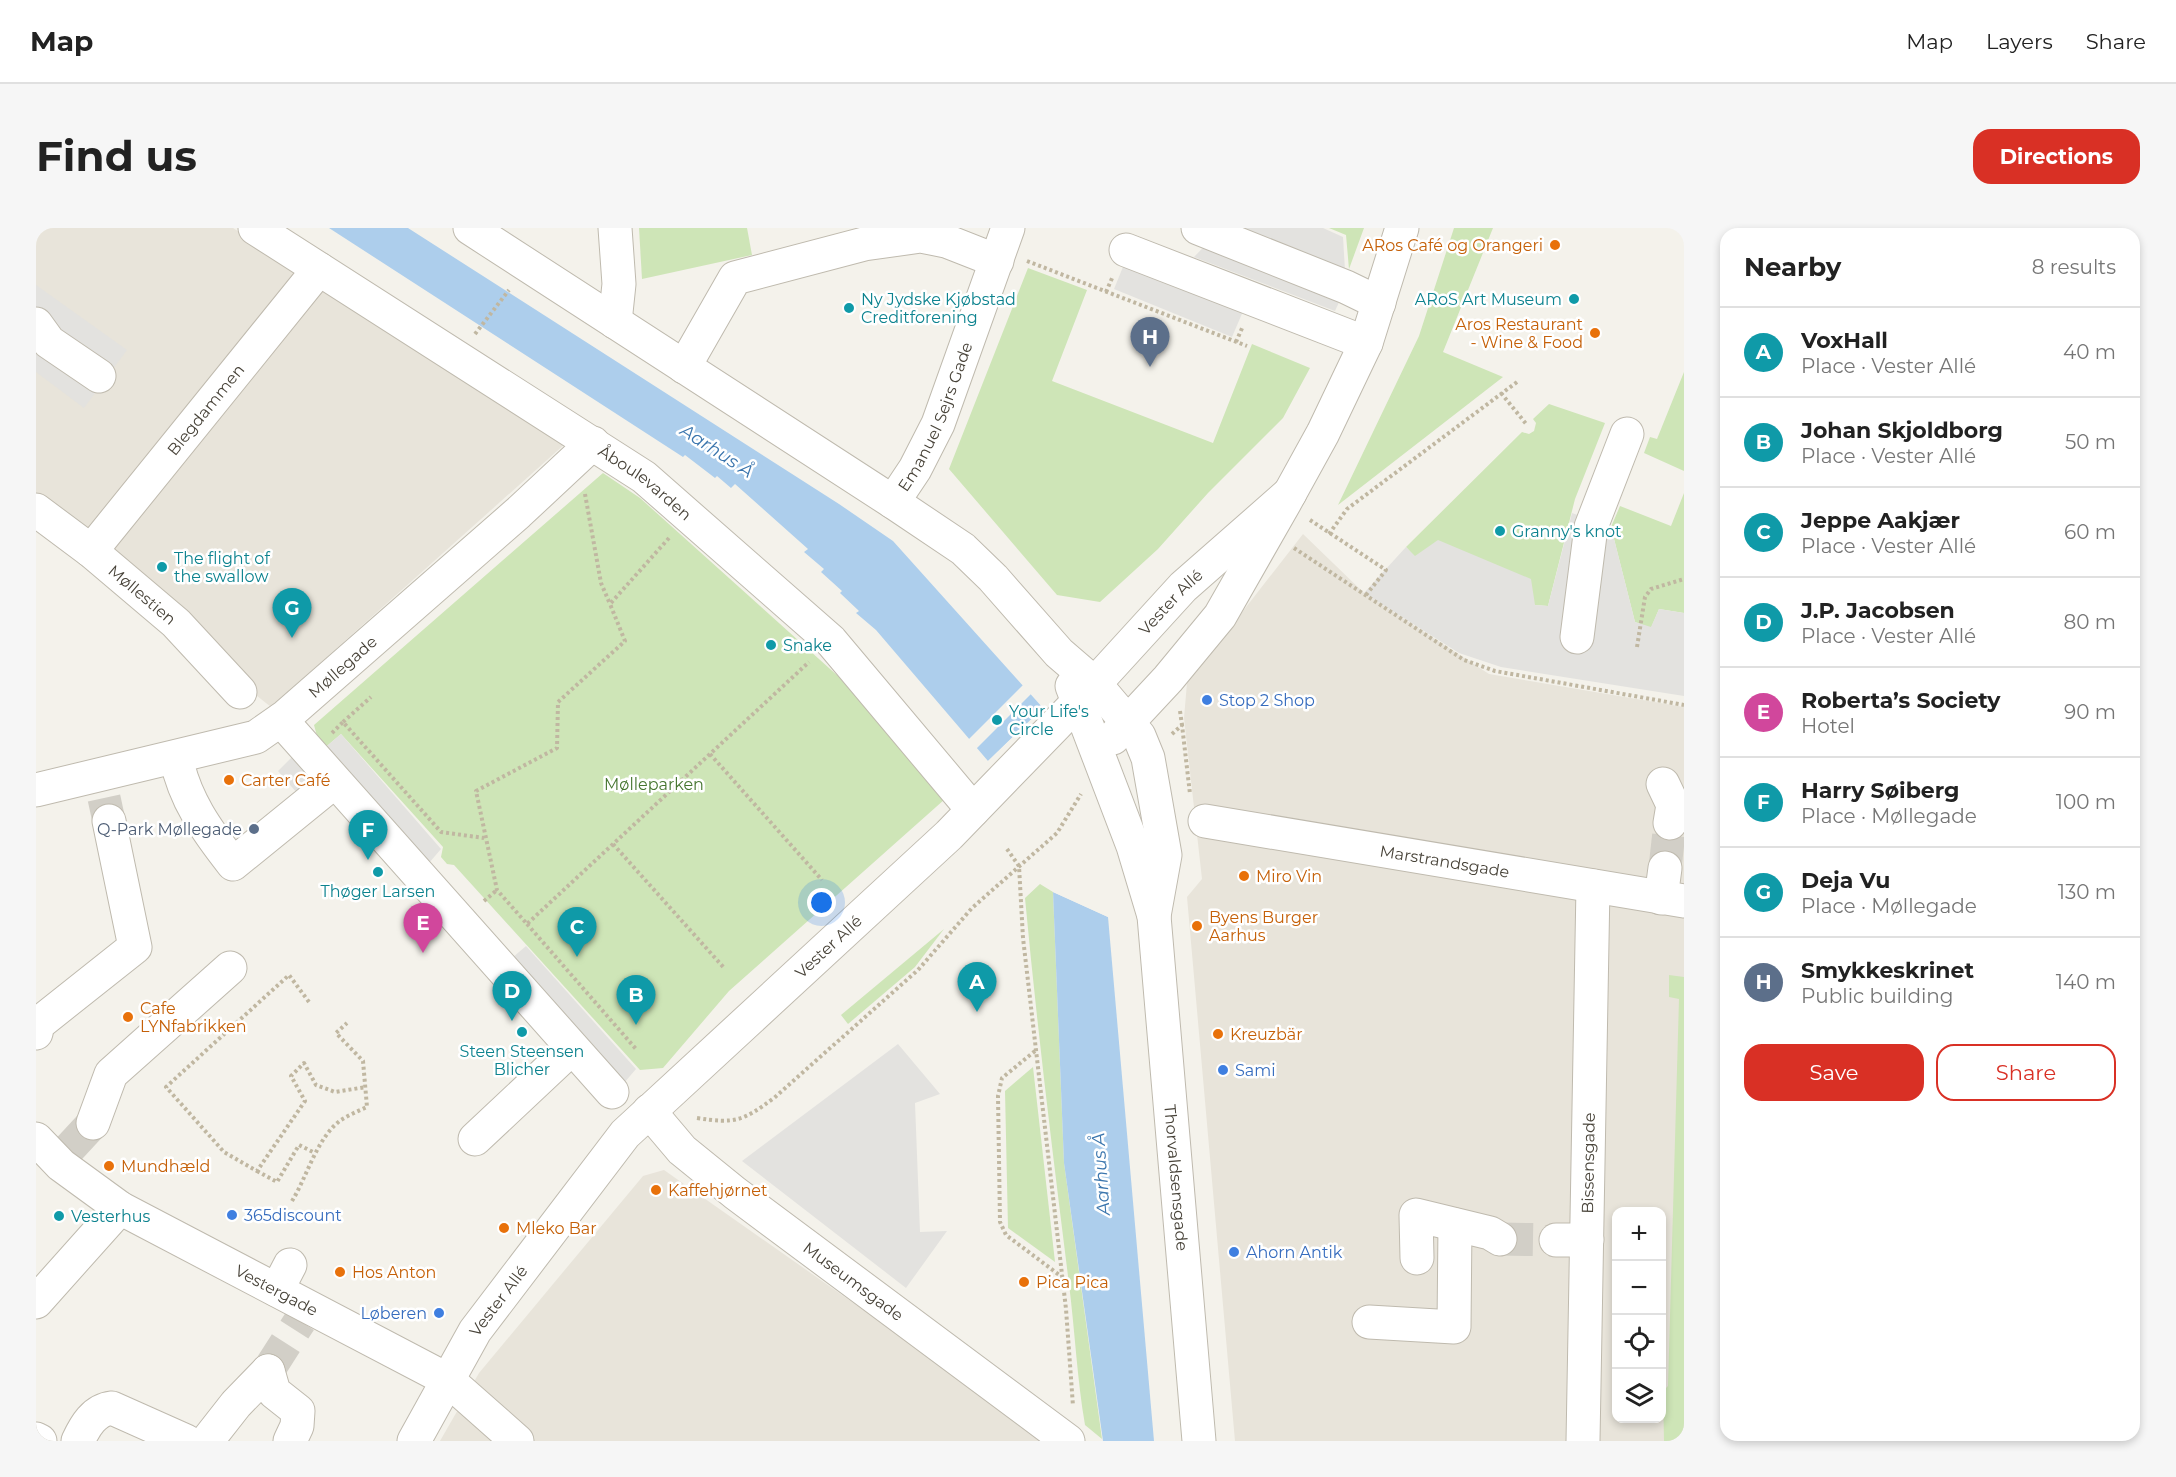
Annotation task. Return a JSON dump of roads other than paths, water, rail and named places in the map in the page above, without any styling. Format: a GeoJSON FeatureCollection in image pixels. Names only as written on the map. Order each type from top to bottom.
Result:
{"type":"FeatureCollection","features":[{"type":"Feature","properties":{"kind":"street","name":"Åboulevarden"},"geometry":{"type":"LineString","coordinates":[[255,228],[644,477],[831,641],[973,810]]}},
{"type":"Feature","properties":{"kind":"street"},"geometry":{"type":"LineString","coordinates":[[470,228],[893,502],[974,559],[1059,653],[1087,693]]}},
{"type":"Feature","properties":{"kind":"street"},"geometry":{"type":"LineString","coordinates":[[615,228],[619,284],[615,322]]}},
{"type":"Feature","properties":{"kind":"street"},"geometry":{"type":"LineString","coordinates":[[1172,268],[1198,228],[1346,287],[1379,303]]}},
{"type":"Feature","properties":{"kind":"street","name":"Vester Allé"},"geometry":{"type":"LineString","coordinates":[[1099,753],[1220,615],[1323,433],[1366,343],[1402,228]]}},
{"type":"Feature","properties":{"kind":"street"},"geometry":{"type":"LineString","coordinates":[[684,366],[735,278],[864,244],[921,236],[1002,247]]}},
{"type":"Feature","properties":{"kind":"street","name":"Emanuel Sejrs Gade"},"geometry":{"type":"LineString","coordinates":[[893,502],[915,468],[938,424],[1002,247]]}},
{"type":"Feature","properties":{"kind":"street"},"geometry":{"type":"LineString","coordinates":[[1126,250],[1366,343]]}},
{"type":"Feature","properties":{"kind":"street","name":"Blegdammen"},"geometry":{"type":"LineString","coordinates":[[91,551],[319,269]]}},
{"type":"Feature","properties":{"kind":"street"},"geometry":{"type":"LineString","coordinates":[[36,324],[49,342],[99,376]]}},
{"type":"Feature","properties":{"kind":"street"},"geometry":{"type":"LineString","coordinates":[[1577,637],[1591,527],[1627,434]]}},
{"type":"Feature","properties":{"kind":"street","name":"Møllegade"},"geometry":{"type":"LineString","coordinates":[[36,790],[104,798],[176,756],[256,737],[281,720],[518,513],[593,443]]}},
{"type":"Feature","properties":{"kind":"street","name":"Vester Allé"},"geometry":{"type":"LineString","coordinates":[[414,1441],[475,1331],[586,1188],[614,1147],[649,1111],[973,810],[1087,693],[1183,587],[1290,493]]}},
{"type":"Feature","properties":{"kind":"street","name":"Møllestien"},"geometry":{"type":"LineString","coordinates":[[36,510],[91,551],[176,623],[240,692]]}},
{"type":"Feature","properties":{"kind":"street","name":"Thorvaldsensgade"},"geometry":{"type":"LineString","coordinates":[[1087,693],[1128,722],[1140,736],[1148,758],[1165,855],[1154,916]]}},
{"type":"Feature","properties":{"kind":"street","name":"Thorvaldsensgade"},"geometry":{"type":"LineString","coordinates":[[1087,693],[1099,753],[1133,846],[1154,916],[1199,1441]]}},
{"type":"Feature","properties":{"kind":"street"},"geometry":{"type":"LineString","coordinates":[[281,720],[612,1092]]}},
{"type":"Feature","properties":{"kind":"street"},"geometry":{"type":"LineString","coordinates":[[176,756],[182,786],[207,832],[233,864],[334,782]]}},
{"type":"Feature","properties":{"kind":"street"},"geometry":{"type":"LineString","coordinates":[[1664,784],[1673,805],[1670,823]]}},
{"type":"Feature","properties":{"kind":"street"},"geometry":{"type":"LineString","coordinates":[[36,1033],[38,1024],[135,947],[104,798]]}},
{"type":"Feature","properties":{"kind":"street","name":"Marstrandsgade"},"geometry":{"type":"LineString","coordinates":[[1205,821],[1593,886],[1670,889]]}},
{"type":"Feature","properties":{"kind":"street","name":"Bissensgade"},"geometry":{"type":"LineString","coordinates":[[1584,1441],[1571,1240],[1593,886]]}},
{"type":"Feature","properties":{"kind":"street"},"geometry":{"type":"LineString","coordinates":[[93,1124],[111,1074],[230,968]]}},
{"type":"Feature","properties":{"kind":"street"},"geometry":{"type":"LineString","coordinates":[[475,1139],[572,1048]]}},
{"type":"Feature","properties":{"kind":"street","name":"Museumsgade"},"geometry":{"type":"LineString","coordinates":[[649,1111],[682,1150],[735,1192],[1068,1441]]}},
{"type":"Feature","properties":{"kind":"street","name":"Vestergade"},"geometry":{"type":"LineString","coordinates":[[36,1139],[64,1158],[120,1208],[284,1277],[304,1314],[448,1380],[518,1441]]}},
{"type":"Feature","properties":{"kind":"street"},"geometry":{"type":"LineString","coordinates":[[36,1302],[120,1208]]}},
{"type":"Feature","properties":{"kind":"street"},"geometry":{"type":"LineString","coordinates":[[1417,1258],[1416,1215],[1490,1233],[1500,1239]]}},
{"type":"Feature","properties":{"kind":"street"},"geometry":{"type":"LineString","coordinates":[[1369,1322],[1454,1327],[1455,1225]]}},
{"type":"Feature","properties":{"kind":"street"},"geometry":{"type":"LineString","coordinates":[[207,1441],[236,1404],[268,1371],[274,1392],[298,1411],[297,1426],[290,1441]]}},
{"type":"Feature","properties":{"kind":"street"},"geometry":{"type":"LineString","coordinates":[[78,1441],[84,1427],[96,1414],[112,1408],[186,1441]]}},
{"type":"Feature","properties":{"kind":"water","name":"Aarhus Å"},"geometry":{"type":"Polygon","coordinates":[[[329,228],[408,228],[839,504],[893,541],[1043,708],[988,761],[876,630],[856,613],[859,611],[840,593],[842,591],[821,572],[824,569],[804,552],[808,549],[735,484],[731,488],[717,476],[715,478],[685,455],[683,457],[329,228]]]}},
{"type":"Feature","properties":{"kind":"water","name":"Aarhus Å"},"geometry":{"type":"Polygon","coordinates":[[[1053,892],[1108,917],[1154,1441],[1103,1441],[1064,1163],[1053,892]]]}},
{"type":"Feature","properties":{"kind":"tunnel"},"geometry":{"type":"LineString","coordinates":[[104,798],[109,821]]}},
{"type":"Feature","properties":{"kind":"tunnel"},"geometry":{"type":"LineString","coordinates":[[1665,868],[1670,823]]}},
{"type":"Feature","properties":{"kind":"tunnel"},"geometry":{"type":"LineString","coordinates":[[67,1151],[93,1123]]}},
{"type":"Feature","properties":{"kind":"tunnel"},"geometry":{"type":"LineString","coordinates":[[1500,1239],[1556,1240]]}},
{"type":"Feature","properties":{"kind":"tunnel"},"geometry":{"type":"LineString","coordinates":[[268,1371],[300,1321]]}},
{"type":"Feature","properties":{"kind":"place","name":"ARos Café og Orangeri"},"geometry":{"type":"Point","coordinates":[1555,245]}},
{"type":"Feature","properties":{"kind":"place","name":"ARoS Art Museum"},"geometry":{"type":"Point","coordinates":[1574,299]}},
{"type":"Feature","properties":{"kind":"place","name":"Ny Jydske Kjøbstad Creditforening"},"geometry":{"type":"Point","coordinates":[849,308]}},
{"type":"Feature","properties":{"kind":"place","name":"Aros Restaurant - Wine & Food"},"geometry":{"type":"Point","coordinates":[1595,333]}},
{"type":"Feature","properties":{"kind":"place","name":"Smykkeskrinet"},"geometry":{"type":"Point","coordinates":[1150,367]}},
{"type":"Feature","properties":{"kind":"place","name":"Granny's knot"},"geometry":{"type":"Point","coordinates":[1500,531]}},
{"type":"Feature","properties":{"kind":"place","name":"The flight of the swallow"},"geometry":{"type":"Point","coordinates":[162,567]}},
{"type":"Feature","properties":{"kind":"place","name":"Deja Vu"},"geometry":{"type":"Point","coordinates":[292,638]}},
{"type":"Feature","properties":{"kind":"place","name":"Snake"},"geometry":{"type":"Point","coordinates":[771,645]}},
{"type":"Feature","properties":{"kind":"place","name":"Stop 2 Shop"},"geometry":{"type":"Point","coordinates":[1207,700]}},
{"type":"Feature","properties":{"kind":"place","name":"Your Life's Circle"},"geometry":{"type":"Point","coordinates":[997,720]}},
{"type":"Feature","properties":{"kind":"place","name":"Carter Café"},"geometry":{"type":"Point","coordinates":[229,780]}},
{"type":"Feature","properties":{"kind":"place","name":"Q-Park Møllegade"},"geometry":{"type":"Point","coordinates":[254,829]}},
{"type":"Feature","properties":{"kind":"place","name":"Harry Søiberg"},"geometry":{"type":"Point","coordinates":[368,860]}},
{"type":"Feature","properties":{"kind":"place","name":"Thøger Larsen"},"geometry":{"type":"Point","coordinates":[378,872]}},
{"type":"Feature","properties":{"kind":"place","name":"Miro Vin"},"geometry":{"type":"Point","coordinates":[1244,876]}},
{"type":"Feature","properties":{"kind":"place","name":"Byens Burger Aarhus"},"geometry":{"type":"Point","coordinates":[1197,926]}},
{"type":"Feature","properties":{"kind":"place","name":"Roberta’s Society"},"geometry":{"type":"Point","coordinates":[423,953]}},
{"type":"Feature","properties":{"kind":"place","name":"Jeppe Aakjær"},"geometry":{"type":"Point","coordinates":[577,957]}},
{"type":"Feature","properties":{"kind":"place","name":"VoxHall"},"geometry":{"type":"Point","coordinates":[977,1012]}},
{"type":"Feature","properties":{"kind":"place","name":"Cafe LYNfabrikken"},"geometry":{"type":"Point","coordinates":[128,1017]}},
{"type":"Feature","properties":{"kind":"place","name":"J.P. Jacobsen"},"geometry":{"type":"Point","coordinates":[512,1021]}},
{"type":"Feature","properties":{"kind":"place","name":"Johan Skjoldborg"},"geometry":{"type":"Point","coordinates":[636,1025]}},
{"type":"Feature","properties":{"kind":"place","name":"Steen Steensen Blicher"},"geometry":{"type":"Point","coordinates":[522,1032]}},
{"type":"Feature","properties":{"kind":"place","name":"Kreuzbär"},"geometry":{"type":"Point","coordinates":[1218,1034]}},
{"type":"Feature","properties":{"kind":"place","name":"Sami"},"geometry":{"type":"Point","coordinates":[1223,1070]}},
{"type":"Feature","properties":{"kind":"place","name":"Mundhæld"},"geometry":{"type":"Point","coordinates":[109,1166]}},
{"type":"Feature","properties":{"kind":"place","name":"Kaffehjørnet"},"geometry":{"type":"Point","coordinates":[656,1190]}},
{"type":"Feature","properties":{"kind":"place","name":"365discount"},"geometry":{"type":"Point","coordinates":[232,1215]}},
{"type":"Feature","properties":{"kind":"place","name":"Vesterhus"},"geometry":{"type":"Point","coordinates":[59,1216]}},
{"type":"Feature","properties":{"kind":"place","name":"Mleko Bar"},"geometry":{"type":"Point","coordinates":[504,1228]}},
{"type":"Feature","properties":{"kind":"place","name":"Ahorn Antik"},"geometry":{"type":"Point","coordinates":[1234,1252]}},
{"type":"Feature","properties":{"kind":"place","name":"Hos Anton"},"geometry":{"type":"Point","coordinates":[340,1272]}},
{"type":"Feature","properties":{"kind":"place","name":"Pica Pica"},"geometry":{"type":"Point","coordinates":[1024,1282]}},
{"type":"Feature","properties":{"kind":"place","name":"Løberen"},"geometry":{"type":"Point","coordinates":[439,1313]}},
{"type":"Feature","properties":{"kind":"park label","name":"Mølleparken"},"geometry":{"type":"Point","coordinates":[654,784]}}]}
